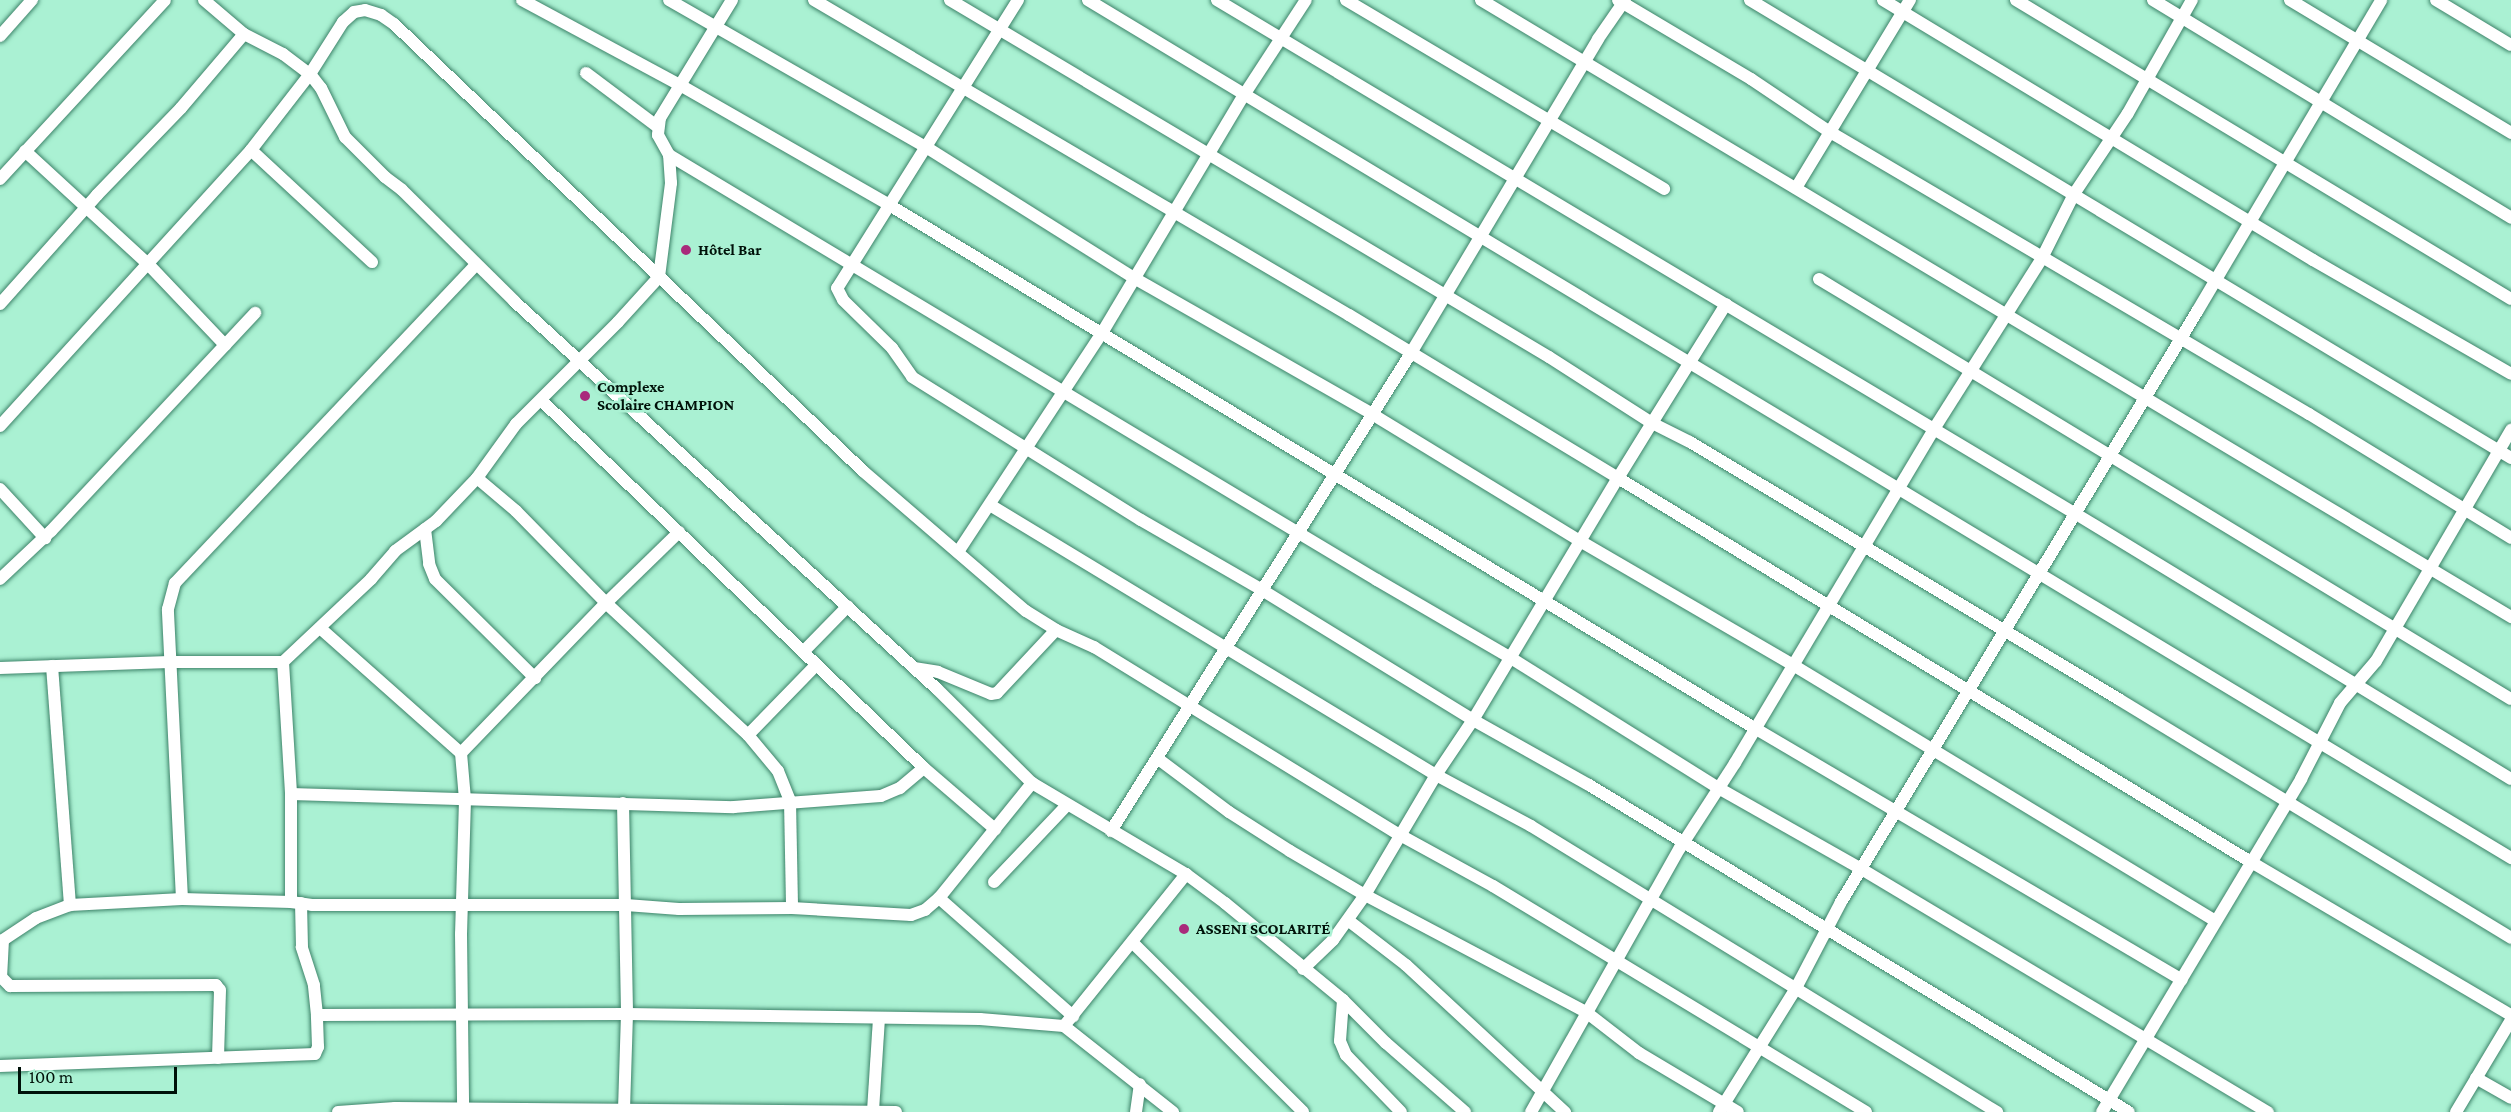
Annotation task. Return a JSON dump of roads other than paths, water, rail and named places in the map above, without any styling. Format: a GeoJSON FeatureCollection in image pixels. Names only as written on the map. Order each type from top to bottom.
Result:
{"type":"FeatureCollection","features":[{"type":"Feature","properties":{"kind":"street"},"geometry":{"type":"LineString","coordinates":[[0,36],[32,0]]}},
{"type":"Feature","properties":{"kind":"street"},"geometry":{"type":"LineString","coordinates":[[0,179],[165,0]]}},
{"type":"Feature","properties":{"kind":"street"},"geometry":{"type":"LineString","coordinates":[[204,0],[244,34],[283,54],[310,74],[321,88],[345,136],[430,217],[476,266],[848,606],[1032,783],[1186,874],[1225,903],[1342,1000],[1386,1043],[1465,1112]]}},
{"type":"Feature","properties":{"kind":"street"},"geometry":{"type":"LineString","coordinates":[[522,0],[680,85],[891,206],[1334,476],[1545,600],[1756,729],[2182,980]]}},
{"type":"Feature","properties":{"kind":"street"},"geometry":{"type":"LineString","coordinates":[[669,0],[926,147],[1134,278],[1372,414],[1580,541],[1793,665],[2215,921]]}},
{"type":"Feature","properties":{"kind":"street"},"geometry":{"type":"LineString","coordinates":[[0,668],[170,662],[283,663],[395,551],[424,529],[477,478],[516,424],[659,276],[670,183],[669,155],[658,135],[660,118],[732,0]]}},
{"type":"Feature","properties":{"kind":"street"},"geometry":{"type":"LineString","coordinates":[[814,0],[962,86],[1174,215],[1411,353],[2251,862],[2511,1015]]}},
{"type":"Feature","properties":{"kind":"street"},"geometry":{"type":"LineString","coordinates":[[950,0],[1549,357],[1652,423],[1690,442],[1864,549],[2004,630],[2511,938]]}},
{"type":"Feature","properties":{"kind":"street"},"geometry":{"type":"LineString","coordinates":[[1018,0],[962,86],[891,206],[839,282],[838,294],[892,348],[912,377],[1141,520],[1262,590],[1473,720],[1684,842],[1827,931],[2129,1112]]}},
{"type":"Feature","properties":{"kind":"street"},"geometry":{"type":"LineString","coordinates":[[1088,0],[2511,858]]}},
{"type":"Feature","properties":{"kind":"street"},"geometry":{"type":"LineString","coordinates":[[1217,0],[2076,514],[2511,779]]}},
{"type":"Feature","properties":{"kind":"street"},"geometry":{"type":"LineString","coordinates":[[958,552],[1102,333],[1244,95],[1306,0]]}},
{"type":"Feature","properties":{"kind":"street"},"geometry":{"type":"LineString","coordinates":[[1346,0],[1550,119],[1664,189]]}},
{"type":"Feature","properties":{"kind":"street"},"geometry":{"type":"LineString","coordinates":[[1481,0],[2511,617]]}},
{"type":"Feature","properties":{"kind":"street"},"geometry":{"type":"LineString","coordinates":[[1750,0],[1866,72],[2074,194],[2511,458]]}},
{"type":"Feature","properties":{"kind":"street"},"geometry":{"type":"LineString","coordinates":[[1883,0],[2110,139],[2511,374]]}},
{"type":"Feature","properties":{"kind":"street"},"geometry":{"type":"LineString","coordinates":[[1796,188],[1910,0]]}},
{"type":"Feature","properties":{"kind":"street"},"geometry":{"type":"LineString","coordinates":[[2016,0],[2511,299]]}},
{"type":"Feature","properties":{"kind":"street"},"geometry":{"type":"LineString","coordinates":[[2153,0],[2511,218]]}},
{"type":"Feature","properties":{"kind":"street"},"geometry":{"type":"LineString","coordinates":[[1531,1112],[1684,842],[1720,789],[1934,429],[2042,258],[2074,194],[2148,79],[2181,16],[2192,0]]}},
{"type":"Feature","properties":{"kind":"street"},"geometry":{"type":"LineString","coordinates":[[2290,0],[2511,133]]}},
{"type":"Feature","properties":{"kind":"street"},"geometry":{"type":"LineString","coordinates":[[1721,1108],[1795,990],[1896,812],[2076,514],[2144,396],[2181,339],[2319,101],[2381,0]]}},
{"type":"Feature","properties":{"kind":"street"},"geometry":{"type":"LineString","coordinates":[[2436,0],[2511,45]]}},
{"type":"Feature","properties":{"kind":"street"},"geometry":{"type":"LineString","coordinates":[[1111,831],[1411,353],[1622,1],[1751,79],[1830,132],[2181,339],[2511,538]]}},
{"type":"Feature","properties":{"kind":"street"},"geometry":{"type":"LineString","coordinates":[[0,426],[251,150],[310,74],[327,45],[354,12],[365,10],[381,15],[394,24],[863,471],[1013,600],[1056,630],[1094,647],[1400,835],[1492,886],[1614,962],[1866,1112]]}},
{"type":"Feature","properties":{"kind":"street"},"geometry":{"type":"LineString","coordinates":[[0,304],[87,206],[181,108],[244,34]]}},
{"type":"Feature","properties":{"kind":"street"},"geometry":{"type":"LineString","coordinates":[[585,73],[658,127]]}},
{"type":"Feature","properties":{"kind":"street"},"geometry":{"type":"LineString","coordinates":[[251,150],[372,262]]}},
{"type":"Feature","properties":{"kind":"street"},"geometry":{"type":"LineString","coordinates":[[25,151],[148,264],[225,345]]}},
{"type":"Feature","properties":{"kind":"street"},"geometry":{"type":"LineString","coordinates":[[669,155],[1298,533],[1511,658],[1720,789],[1863,870],[2268,1112]]}},
{"type":"Feature","properties":{"kind":"street"},"geometry":{"type":"LineString","coordinates":[[182,899],[168,609],[175,583],[476,266]]}},
{"type":"Feature","properties":{"kind":"street"},"geometry":{"type":"LineString","coordinates":[[1819,279],[2108,457],[2511,699]]}},
{"type":"Feature","properties":{"kind":"street"},"geometry":{"type":"LineString","coordinates":[[1303,969],[1348,921],[1365,895],[1436,775],[1473,720],[1618,478],[1726,304]]}},
{"type":"Feature","properties":{"kind":"street"},"geometry":{"type":"LineString","coordinates":[[0,579],[45,537],[255,313]]}},
{"type":"Feature","properties":{"kind":"street"},"geometry":{"type":"LineString","coordinates":[[541,400],[924,768],[995,829]]}},
{"type":"Feature","properties":{"kind":"street"},"geometry":{"type":"LineString","coordinates":[[2102,1112],[2322,743],[2335,710],[2376,661],[2393,628],[2431,568],[2511,430]]}},
{"type":"Feature","properties":{"kind":"street"},"geometry":{"type":"LineString","coordinates":[[477,478],[516,511],[606,603],[748,735],[778,771],[789,801],[792,908]]}},
{"type":"Feature","properties":{"kind":"street"},"geometry":{"type":"LineString","coordinates":[[0,489],[45,537]]}},
{"type":"Feature","properties":{"kind":"street"},"geometry":{"type":"LineString","coordinates":[[990,505],[1226,650],[1436,775],[1531,826],[1997,1112]]}},
{"type":"Feature","properties":{"kind":"street"},"geometry":{"type":"LineString","coordinates":[[424,529],[429,564],[435,579],[535,678]]}},
{"type":"Feature","properties":{"kind":"street"},"geometry":{"type":"LineString","coordinates":[[461,753],[606,603],[679,532]]}},
{"type":"Feature","properties":{"kind":"street"},"geometry":{"type":"LineString","coordinates":[[803,652],[848,606]]}},
{"type":"Feature","properties":{"kind":"street"},"geometry":{"type":"LineString","coordinates":[[320,628],[461,753],[465,800],[461,1016],[463,1110]]}},
{"type":"Feature","properties":{"kind":"street"},"geometry":{"type":"LineString","coordinates":[[914,668],[938,672],[991,694],[997,693],[1056,630]]}},
{"type":"Feature","properties":{"kind":"street"},"geometry":{"type":"LineString","coordinates":[[0,1066],[315,1054],[318,1047],[314,985],[302,947],[296,903],[283,663]]}},
{"type":"Feature","properties":{"kind":"street"},"geometry":{"type":"LineString","coordinates":[[748,735],[816,664]]}},
{"type":"Feature","properties":{"kind":"street"},"geometry":{"type":"LineString","coordinates":[[52,666],[70,905]]}},
{"type":"Feature","properties":{"kind":"street"},"geometry":{"type":"LineString","coordinates":[[1157,758],[1229,812],[1365,895],[1586,1012],[1639,1053],[1721,1108],[1738,1112]]}},
{"type":"Feature","properties":{"kind":"street"},"geometry":{"type":"LineString","coordinates":[[291,794],[705,807],[881,796],[900,788],[924,768]]}},
{"type":"Feature","properties":{"kind":"street"},"geometry":{"type":"LineString","coordinates":[[218,1058],[220,990],[216,985],[10,986],[1,977],[1,941],[36,918],[70,905],[182,899],[462,906],[626,905],[679,909],[792,908],[911,915],[925,910],[939,898],[1032,783]]}},
{"type":"Feature","properties":{"kind":"street"},"geometry":{"type":"LineString","coordinates":[[623,803],[627,1014],[624,1111]]}},
{"type":"Feature","properties":{"kind":"street"},"geometry":{"type":"LineString","coordinates":[[994,882],[1067,805]]}},
{"type":"Feature","properties":{"kind":"street"},"geometry":{"type":"LineString","coordinates":[[1068,1021],[1186,874]]}},
{"type":"Feature","properties":{"kind":"street"},"geometry":{"type":"LineString","coordinates":[[939,898],[1068,1021],[1173,1112]]}},
{"type":"Feature","properties":{"kind":"street"},"geometry":{"type":"LineString","coordinates":[[1348,921],[1406,966],[1565,1112]]}},
{"type":"Feature","properties":{"kind":"street"},"geometry":{"type":"LineString","coordinates":[[1132,942],[1303,1112]]}},
{"type":"Feature","properties":{"kind":"street"},"geometry":{"type":"LineString","coordinates":[[1342,1000],[1340,1041],[1346,1055],[1401,1112]]}},
{"type":"Feature","properties":{"kind":"street"},"geometry":{"type":"LineString","coordinates":[[317,1015],[627,1014],[1068,1021]]}},
{"type":"Feature","properties":{"kind":"street"},"geometry":{"type":"LineString","coordinates":[[873,1111],[879,1019]]}},
{"type":"Feature","properties":{"kind":"street"},"geometry":{"type":"LineString","coordinates":[[2456,1112],[2511,1020]]}},
{"type":"Feature","properties":{"kind":"street"},"geometry":{"type":"LineString","coordinates":[[2476,1078],[2511,1098]]}},
{"type":"Feature","properties":{"kind":"street"},"geometry":{"type":"LineString","coordinates":[[1136,1112],[1140,1084]]}},
{"type":"Feature","properties":{"kind":"street"},"geometry":{"type":"LineString","coordinates":[[338,1112],[395,1108],[896,1112]]}},
{"type":"Feature","properties":{"kind":"place","name":"Hôtel Bar"},"geometry":{"type":"Point","coordinates":[686,250]}},
{"type":"Feature","properties":{"kind":"place","name":"Complexe Scolaire CHAMPION"},"geometry":{"type":"Point","coordinates":[585,396]}},
{"type":"Feature","properties":{"kind":"place","name":"ASSENI SCOLARITÉ"},"geometry":{"type":"Point","coordinates":[1184,929]}}]}
